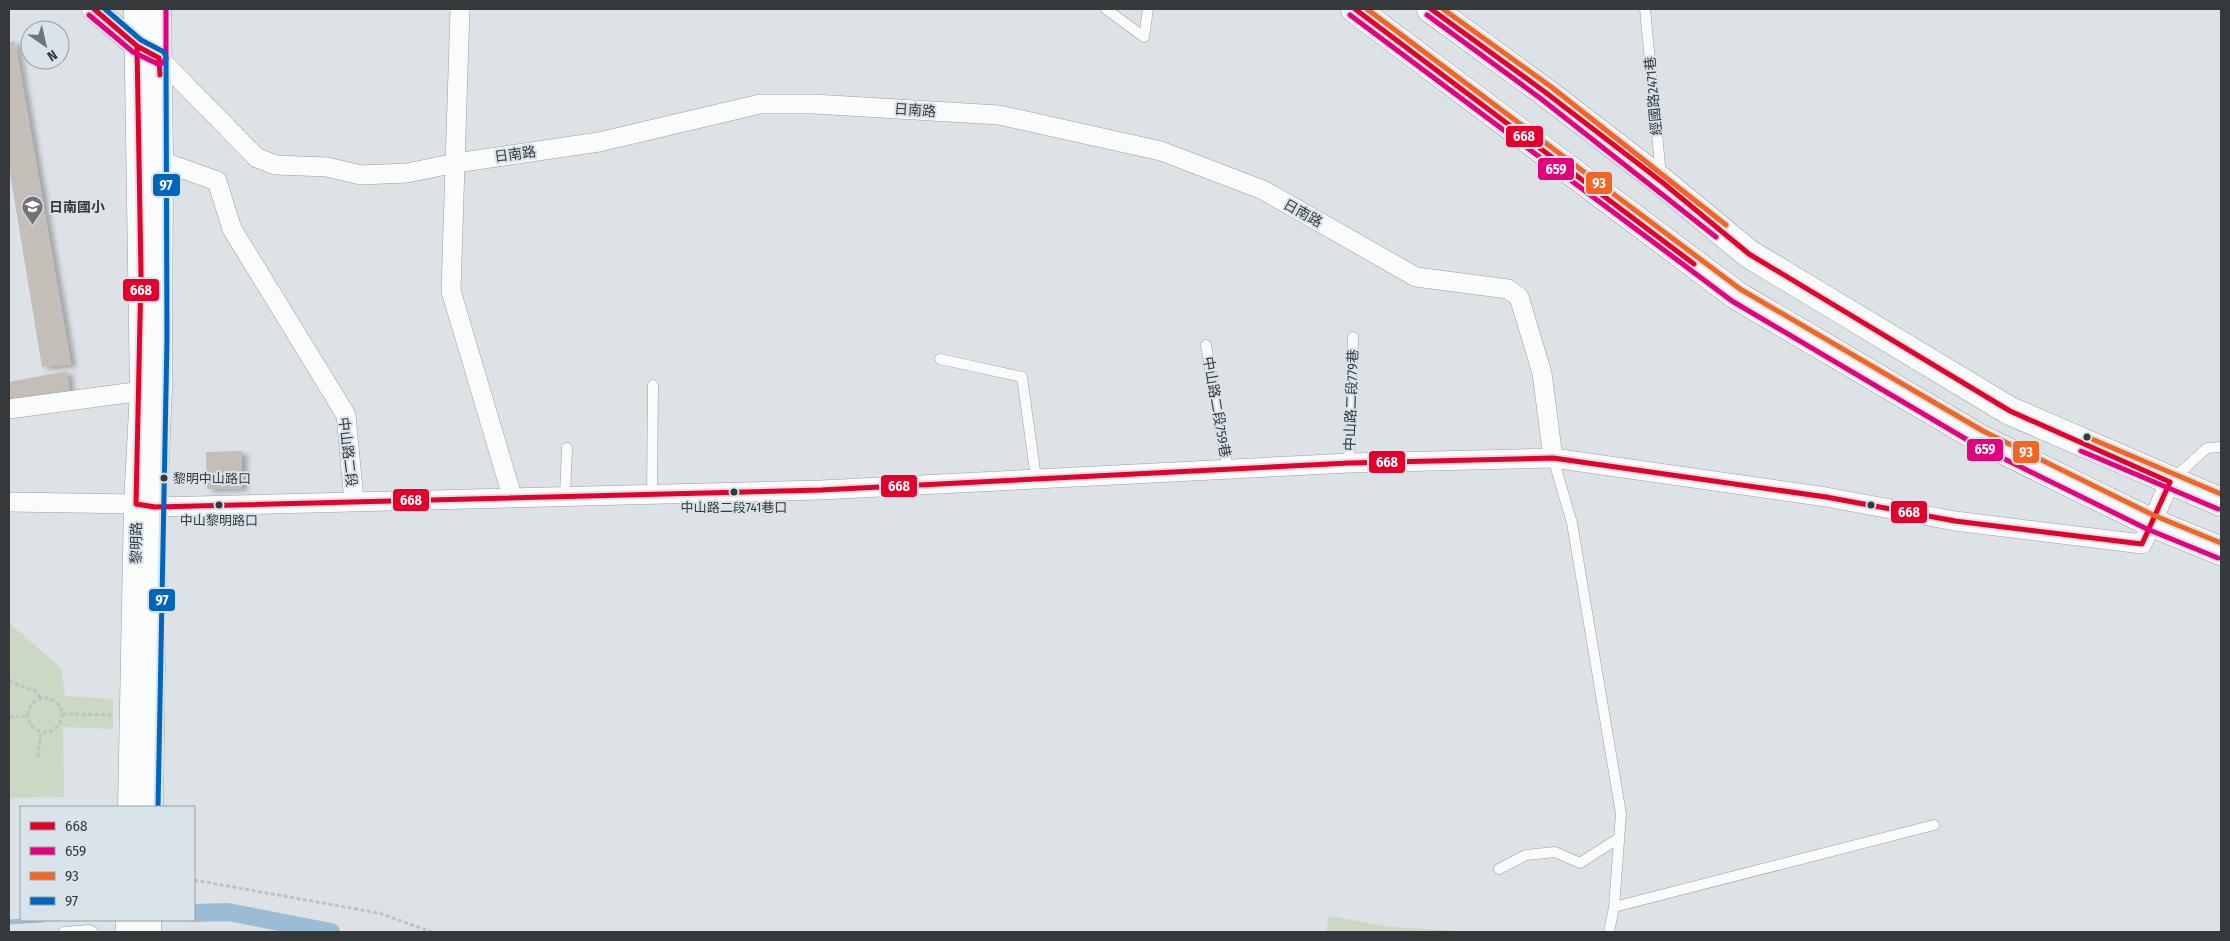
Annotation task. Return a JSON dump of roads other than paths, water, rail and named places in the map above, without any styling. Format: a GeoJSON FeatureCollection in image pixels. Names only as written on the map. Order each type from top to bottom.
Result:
{"type":"FeatureCollection","features":[{"type":"Feature","properties":{"kind":"main road"},"geometry":{"type":"LineString","coordinates":[[1355,9],[1736,295],[1980,438],[2150,522],[2221,551]]}},
{"type":"Feature","properties":{"kind":"main road"},"geometry":{"type":"LineString","coordinates":[[1431,9],[1545,92],[1662,182],[1749,254],[2010,411],[2170,482],[2221,502]]}},
{"type":"Feature","properties":{"kind":"street"},"geometry":{"type":"LineString","coordinates":[[94,9],[137,46],[159,58]]}},
{"type":"Feature","properties":{"kind":"street","name":"黎明路"},"geometry":{"type":"LineString","coordinates":[[130,806],[132,716],[146,506],[160,387],[151,160],[137,46],[136,9]]}},
{"type":"Feature","properties":{"kind":"street","name":"黎明路"},"geometry":{"type":"LineString","coordinates":[[151,806],[146,506],[142,391],[151,160],[159,58],[159,9]]}},
{"type":"Feature","properties":{"kind":"street"},"geometry":{"type":"LineString","coordinates":[[460,9],[451,291],[477,384],[512,496]]}},
{"type":"Feature","properties":{"kind":"street","name":"日南路"},"geometry":{"type":"LineString","coordinates":[[159,58],[257,158],[276,165],[327,167],[362,175],[407,173],[456,163],[599,142],[760,104],[814,104],[999,115],[1161,151],[1263,190],[1416,277],[1508,289],[1519,297],[1542,373],[1553,458]]}},
{"type":"Feature","properties":{"kind":"street","name":"中山路二段"},"geometry":{"type":"LineString","coordinates":[[151,160],[217,181],[232,229],[346,415],[354,501],[820,490],[1349,463],[1553,458],[1826,497],[1955,521],[2142,544],[2150,522]]}},
{"type":"Feature","properties":{"kind":"street"},"geometry":{"type":"LineString","coordinates":[[9,410],[142,391]]}},
{"type":"Feature","properties":{"kind":"street"},"geometry":{"type":"LineString","coordinates":[[2150,522],[2170,482]]}},
{"type":"Feature","properties":{"kind":"street"},"geometry":{"type":"LineString","coordinates":[[9,502],[146,506],[354,501]]}},
{"type":"Feature","properties":{"kind":"lane"},"geometry":{"type":"LineString","coordinates":[[1106,9],[1144,38],[1148,9]]}},
{"type":"Feature","properties":{"kind":"lane","name":"經國路2471巷"},"geometry":{"type":"LineString","coordinates":[[1645,9],[1662,182]]}},
{"type":"Feature","properties":{"kind":"lane","name":"中山路二段779巷"},"geometry":{"type":"LineString","coordinates":[[1349,463],[1353,337]]}},
{"type":"Feature","properties":{"kind":"lane","name":"中山路二段759巷"},"geometry":{"type":"LineString","coordinates":[[1206,345],[1228,469]]}},
{"type":"Feature","properties":{"kind":"lane"},"geometry":{"type":"LineString","coordinates":[[940,359],[1022,376],[1036,478]]}},
{"type":"Feature","properties":{"kind":"lane"},"geometry":{"type":"LineString","coordinates":[[652,494],[653,385]]}},
{"type":"Feature","properties":{"kind":"lane"},"geometry":{"type":"LineString","coordinates":[[2170,482],[2207,448],[2221,447]]}},
{"type":"Feature","properties":{"kind":"lane"},"geometry":{"type":"LineString","coordinates":[[566,495],[567,448]]}},
{"type":"Feature","properties":{"kind":"lane"},"geometry":{"type":"LineString","coordinates":[[1553,458],[1572,523],[1621,814],[1614,907],[1609,932]]}},
{"type":"Feature","properties":{"kind":"lane"},"geometry":{"type":"LineString","coordinates":[[1614,907],[1934,825]]}},
{"type":"Feature","properties":{"kind":"lane"},"geometry":{"type":"LineString","coordinates":[[1499,868],[1526,855],[1555,852],[1580,863],[1619,838]]}},
{"type":"Feature","properties":{"kind":"lane"},"geometry":{"type":"LineString","coordinates":[[64,932],[89,930],[93,932]]}},
{"type":"Feature","properties":{"kind":"waterway"},"geometry":{"type":"LineString","coordinates":[[195,913],[228,912],[331,932]]}},
{"type":"Feature","properties":{"kind":"waterway"},"geometry":{"type":"LineString","coordinates":[[9,922],[26,921]]}},
{"type":"Feature","properties":{"kind":"place","name":"日南國小"},"geometry":{"type":"Point","coordinates":[33,226]}},
{"type":"Feature","properties":{"kind":"place","name":"黎明中山路口"},"geometry":{"type":"Point","coordinates":[164,478]}},
{"type":"Feature","properties":{"kind":"place","name":"中山路二段741巷口"},"geometry":{"type":"Point","coordinates":[734,492]}},
{"type":"Feature","properties":{"kind":"place","name":"中山黎明路口"},"geometry":{"type":"Point","coordinates":[219,505]}}]}
